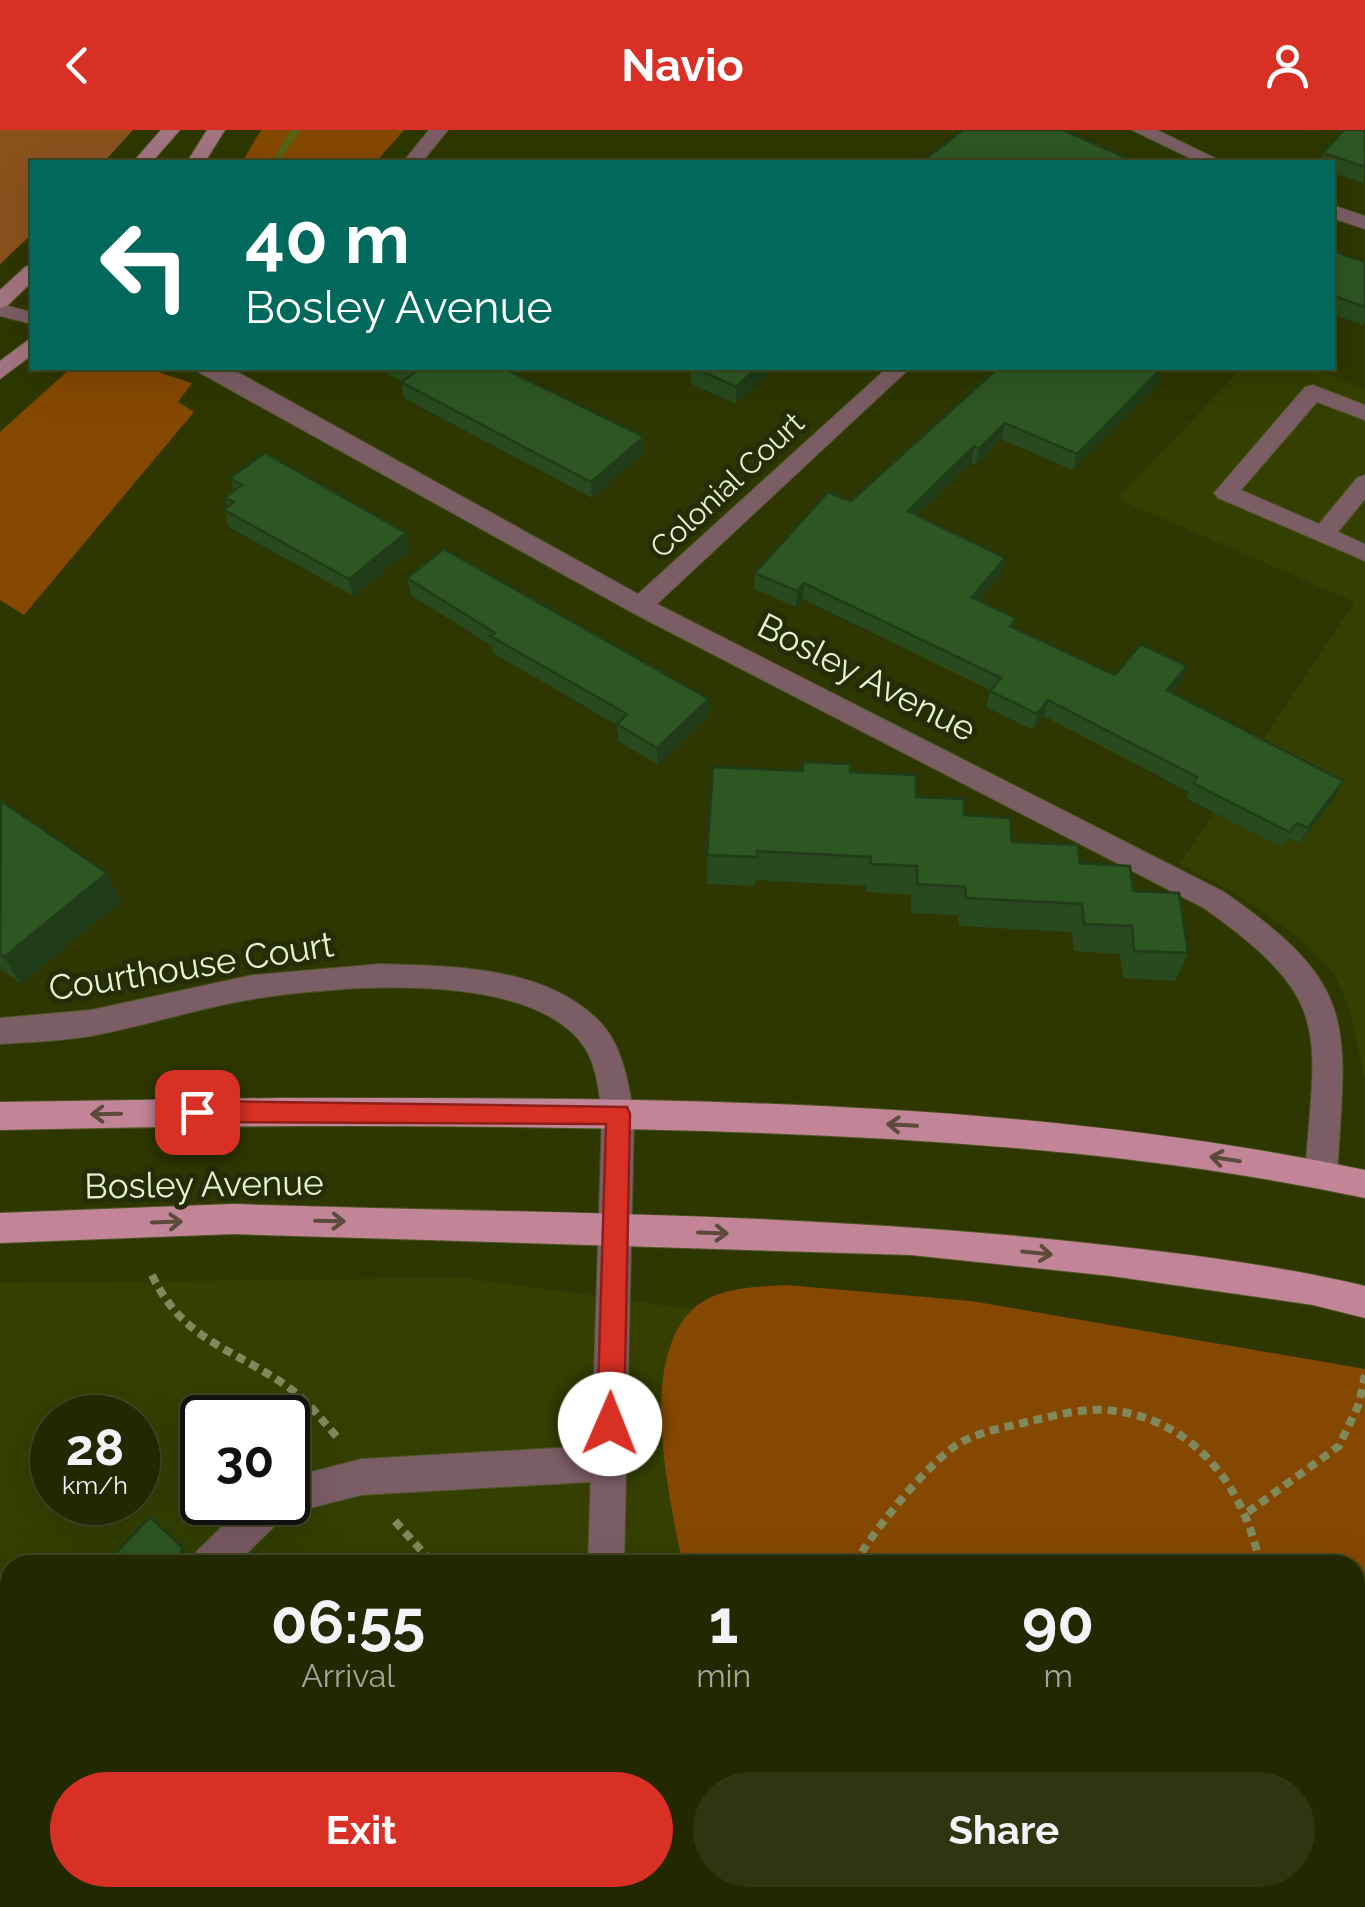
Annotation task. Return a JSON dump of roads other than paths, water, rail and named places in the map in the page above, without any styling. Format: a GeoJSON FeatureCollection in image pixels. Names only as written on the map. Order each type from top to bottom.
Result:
{"type":"FeatureCollection","features":[{"type":"Feature","properties":{"kind":"main road"},"geometry":{"type":"LineString","coordinates":[[144,160],[170,130]]}},
{"type":"Feature","properties":{"kind":"main road"},"geometry":{"type":"LineString","coordinates":[[197,160],[216,130]]}},
{"type":"Feature","properties":{"kind":"main road"},"geometry":{"type":"LineString","coordinates":[[0,302],[30,273]]}},
{"type":"Feature","properties":{"kind":"main road"},"geometry":{"type":"LineString","coordinates":[[0,372],[30,346]]}},
{"type":"Feature","properties":{"kind":"main road","name":"Bosley Avenue"},"geometry":{"type":"LineString","coordinates":[[0,1116],[276,1110],[618,1114],[903,1124],[1109,1140],[1365,1184]]}},
{"type":"Feature","properties":{"kind":"main road","name":"Bosley Avenue"},"geometry":{"type":"LineString","coordinates":[[0,1228],[233,1219],[929,1242],[1129,1263],[1313,1290],[1365,1302]]}},
{"type":"Feature","properties":{"kind":"street"},"geometry":{"type":"LineString","coordinates":[[414,160],[440,130]]}},
{"type":"Feature","properties":{"kind":"street"},"geometry":{"type":"LineString","coordinates":[[1141,130],[1208,160]]}},
{"type":"Feature","properties":{"kind":"street"},"geometry":{"type":"LineString","coordinates":[[1335,212],[1365,223]]}},
{"type":"Feature","properties":{"kind":"street"},"geometry":{"type":"LineString","coordinates":[[0,310],[30,318]]}},
{"type":"Feature","properties":{"kind":"street","name":"Colonial Court"},"geometry":{"type":"LineString","coordinates":[[640,606],[897,370]]}},
{"type":"Feature","properties":{"kind":"street","name":"Bosley Avenue"},"geometry":{"type":"LineString","coordinates":[[237,373],[640,606],[1214,900],[1278,945],[1309,979],[1322,1003],[1328,1033],[1321,1174]]}},
{"type":"Feature","properties":{"kind":"street"},"geometry":{"type":"LineString","coordinates":[[1365,413],[1313,392],[1226,493],[1365,553]]}},
{"type":"Feature","properties":{"kind":"street"},"geometry":{"type":"LineString","coordinates":[[1323,535],[1365,483]]}},
{"type":"Feature","properties":{"kind":"street","name":"Courthouse Court"},"geometry":{"type":"LineString","coordinates":[[0,1031],[68,1027],[256,986],[380,976],[467,980],[549,999],[588,1028],[609,1062],[618,1114],[606,1555]]}},
{"type":"Feature","properties":{"kind":"street"},"geometry":{"type":"LineString","coordinates":[[310,1490],[362,1477],[609,1463]]}},
{"type":"Feature","properties":{"kind":"street"},"geometry":{"type":"LineString","coordinates":[[219,1555],[250,1525]]}},
{"type":"Feature","properties":{"kind":"waterway"},"geometry":{"type":"LineString","coordinates":[[276,160],[296,130]]}}]}
